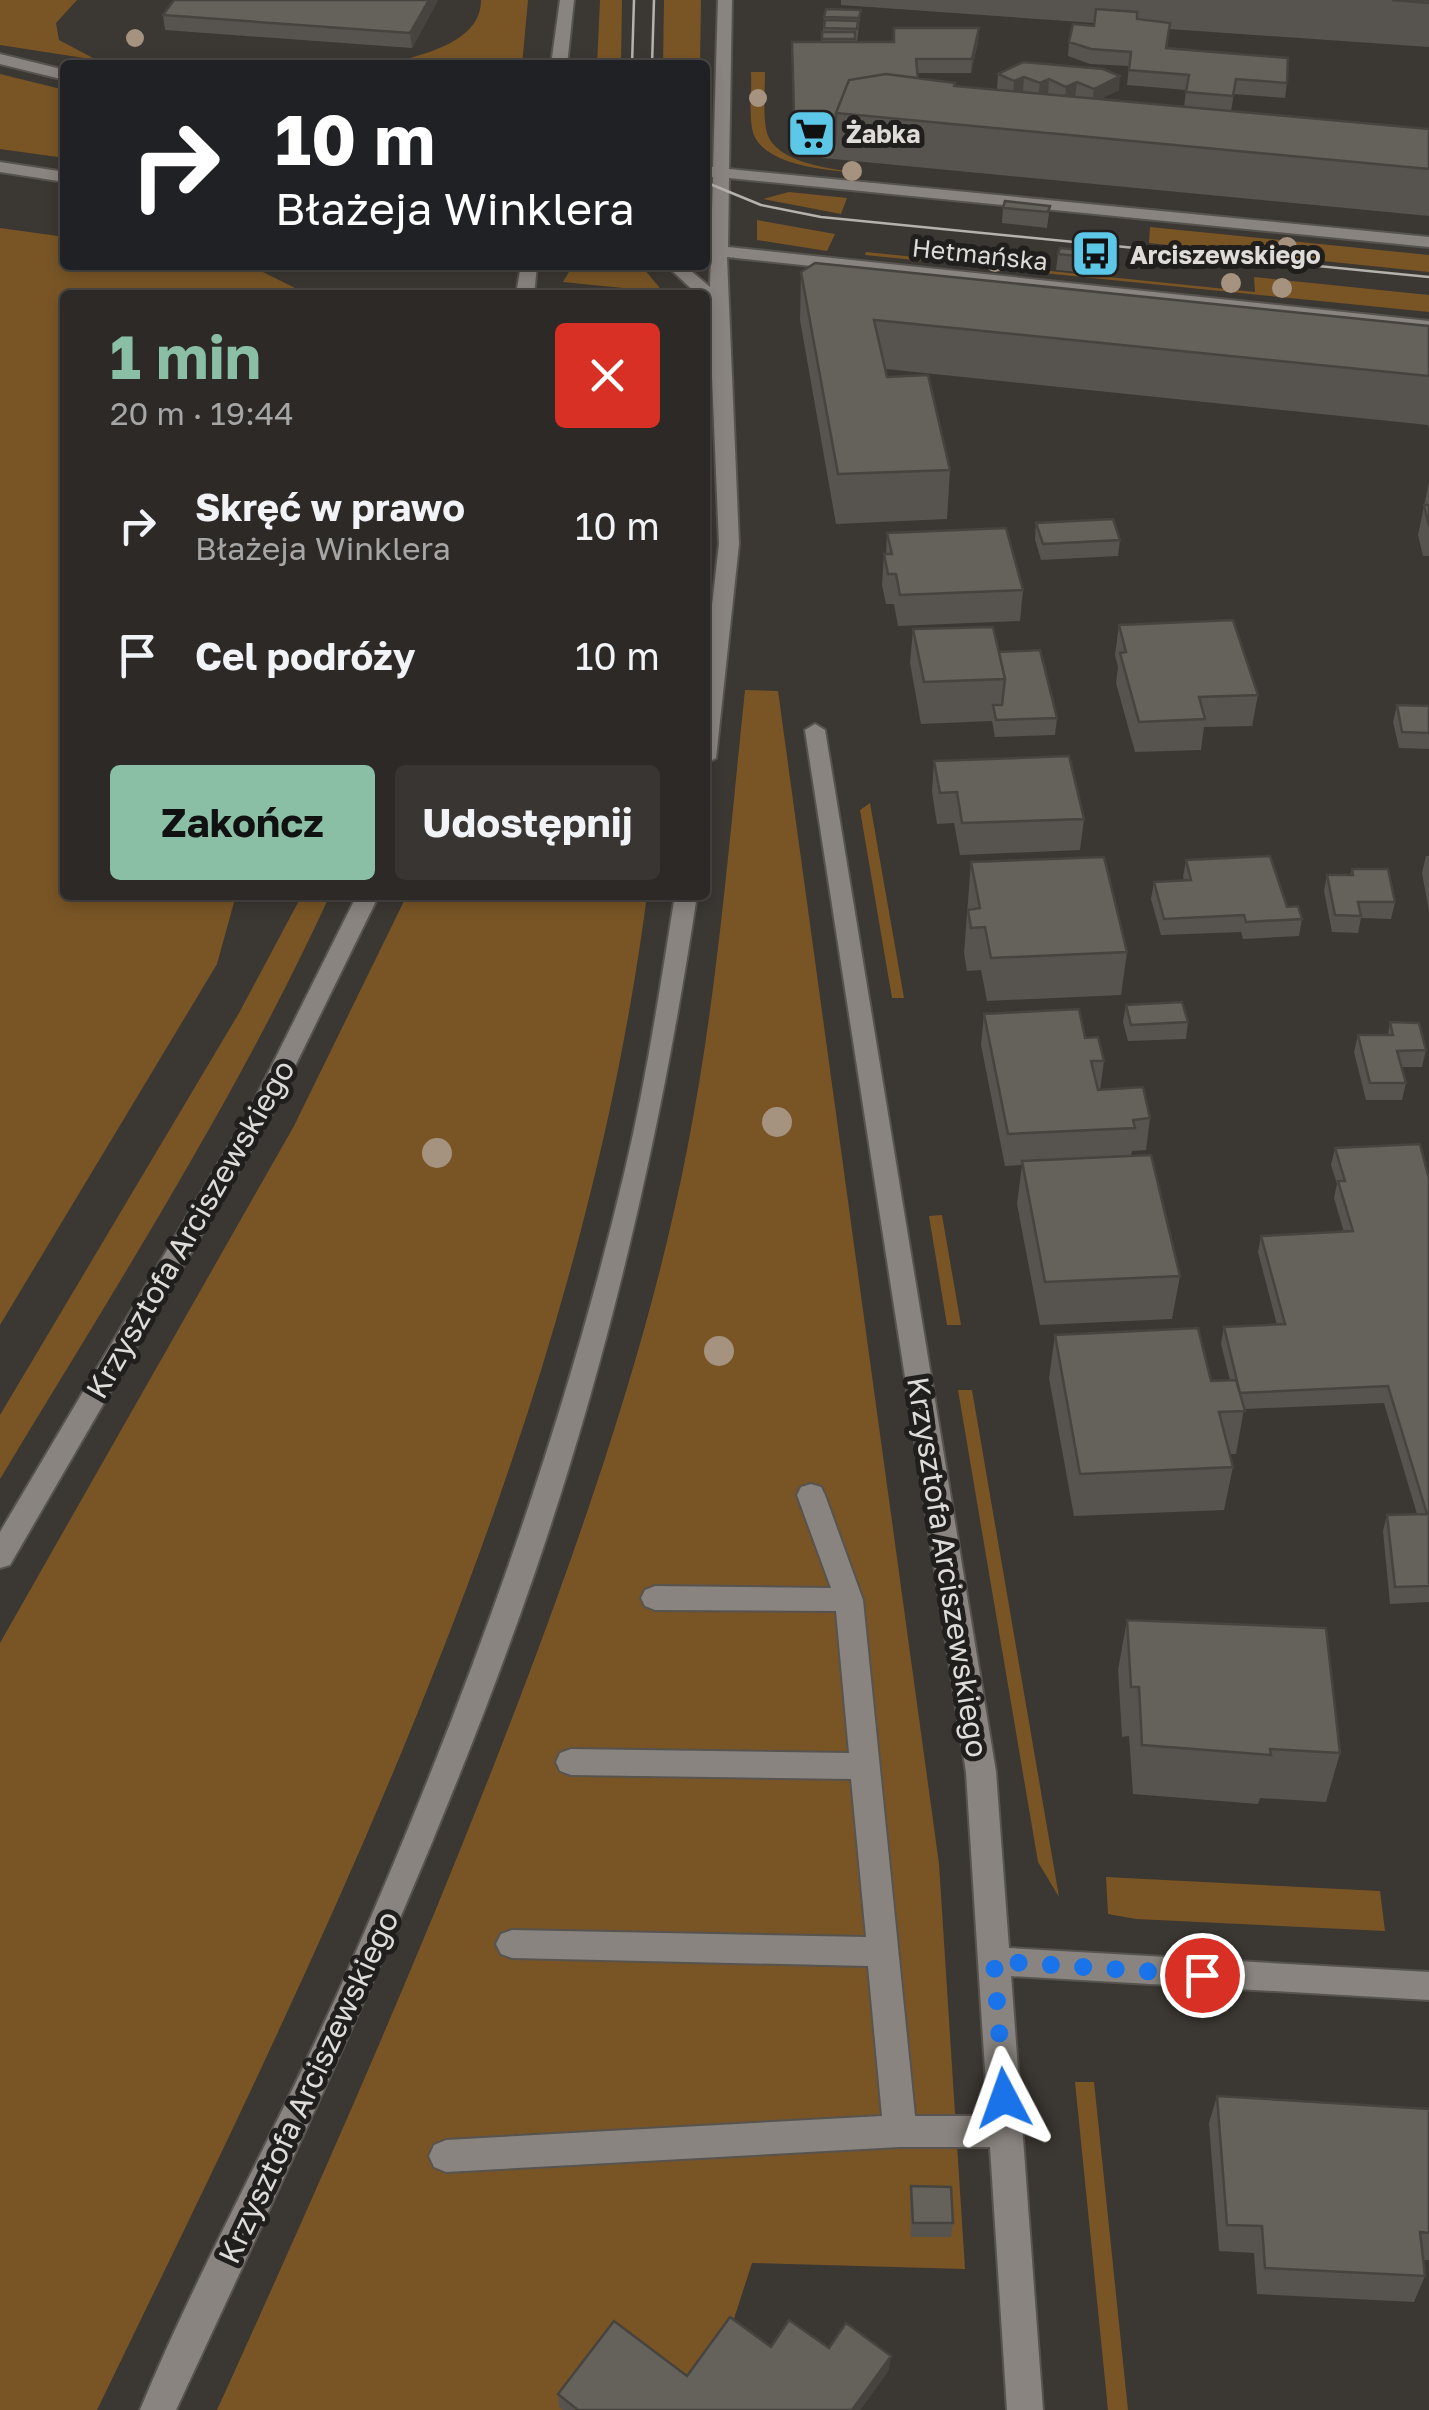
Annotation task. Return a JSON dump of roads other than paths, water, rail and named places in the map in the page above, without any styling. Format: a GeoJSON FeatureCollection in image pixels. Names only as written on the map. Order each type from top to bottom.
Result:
{"type":"FeatureCollection","features":[{"type":"Feature","properties":{"kind":"main road"},"geometry":{"type":"LineString","coordinates":[[560,60],[566,0]]}},
{"type":"Feature","properties":{"kind":"main road"},"geometry":{"type":"LineString","coordinates":[[710,715],[730,544],[711,174],[725,0]]}},
{"type":"Feature","properties":{"kind":"main road"},"geometry":{"type":"LineString","coordinates":[[0,59],[60,74]]}},
{"type":"Feature","properties":{"kind":"main road"},"geometry":{"type":"LineString","coordinates":[[0,167],[60,176]]}},
{"type":"Feature","properties":{"kind":"main road","name":"Hetmańska"},"geometry":{"type":"LineString","coordinates":[[711,174],[1429,242]]}},
{"type":"Feature","properties":{"kind":"main road","name":"Hetmańska"},"geometry":{"type":"LineString","coordinates":[[713,250],[1429,326]]}},
{"type":"Feature","properties":{"kind":"main road"},"geometry":{"type":"LineString","coordinates":[[680,270],[703,290]]}},
{"type":"Feature","properties":{"kind":"main road"},"geometry":{"type":"LineString","coordinates":[[710,296],[718,303]]}},
{"type":"Feature","properties":{"kind":"main road","name":"Krzysztofa Arciszewskiego"},"geometry":{"type":"LineString","coordinates":[[814,730],[980,1772],[1025,2410]]}},
{"type":"Feature","properties":{"kind":"main road","name":"Krzysztofa Arciszewskiego"},"geometry":{"type":"LineString","coordinates":[[0,1557],[258,1115],[366,900]]}},
{"type":"Feature","properties":{"kind":"main road","name":"Krzysztofa Arciszewskiego"},"geometry":{"type":"LineString","coordinates":[[158,2410],[363,1973],[445,1777],[529,1553],[584,1378],[629,1214],[670,1024],[685,900]]}},
{"type":"Feature","properties":{"kind":"main road"},"geometry":{"type":"LineString","coordinates":[[812,1495],[849,1600],[900,2131]]}},
{"type":"Feature","properties":{"kind":"main road"},"geometry":{"type":"LineString","coordinates":[[656,1598],[849,1600]]}},
{"type":"Feature","properties":{"kind":"main road"},"geometry":{"type":"LineString","coordinates":[[571,1762],[866,1766]]}},
{"type":"Feature","properties":{"kind":"main road"},"geometry":{"type":"LineString","coordinates":[[512,1944],[883,1952]]}},
{"type":"Feature","properties":{"kind":"main road"},"geometry":{"type":"LineString","coordinates":[[994,1961],[1429,1986]]}},
{"type":"Feature","properties":{"kind":"main road"},"geometry":{"type":"LineString","coordinates":[[446,2156],[900,2131],[1006,2132]]}},
{"type":"Feature","properties":{"kind":"tram line"},"geometry":{"type":"LineString","coordinates":[[632,60],[634,0]]}},
{"type":"Feature","properties":{"kind":"tram line"},"geometry":{"type":"LineString","coordinates":[[652,60],[654,0]]}},
{"type":"Feature","properties":{"kind":"tram line"},"geometry":{"type":"LineString","coordinates":[[710,184],[761,205],[821,217],[1429,277]]}},
{"type":"Feature","properties":{"kind":"place","name":"Żabka"},"geometry":{"type":"Point","coordinates":[811,133]}},
{"type":"Feature","properties":{"kind":"place","name":"Arciszewskiego"},"geometry":{"type":"Point","coordinates":[1095,254]}}]}
